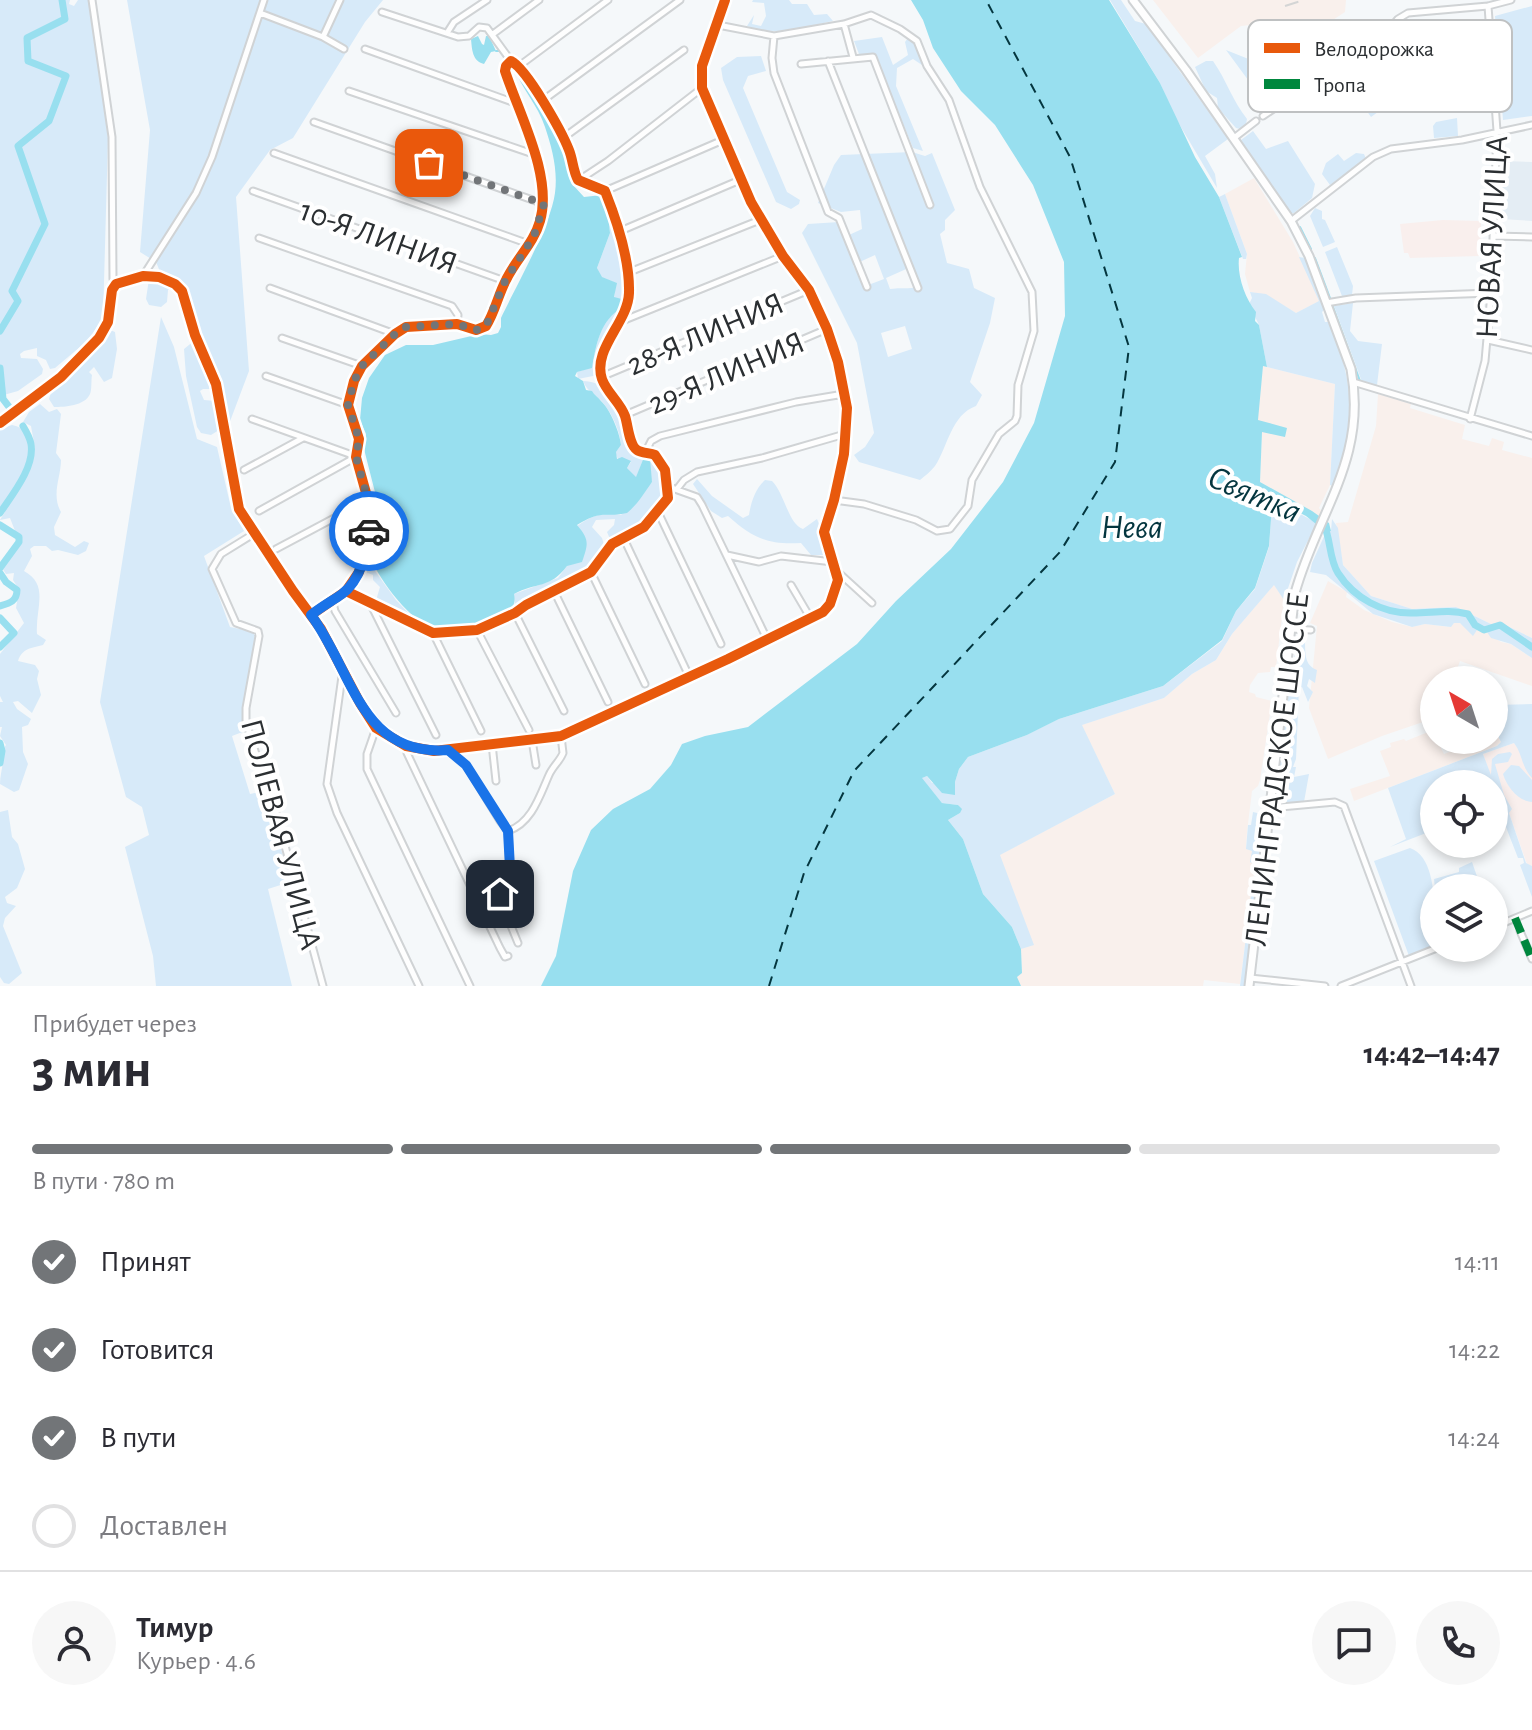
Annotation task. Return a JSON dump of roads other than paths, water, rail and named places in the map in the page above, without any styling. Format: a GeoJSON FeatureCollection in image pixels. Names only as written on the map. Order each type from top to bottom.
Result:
{"type":"FeatureCollection","features":[{"type":"Feature","properties":{"kind":"main road","name":"ЛЕНИНГРАДСКОЕ ШОССЕ"},"geometry":{"type":"LineString","coordinates":[[1133,0],[1291,221],[1326,303],[1353,382],[1349,455],[1295,593],[1250,982]]}},
{"type":"Feature","properties":{"kind":"street"},"geometry":{"type":"LineString","coordinates":[[92,0],[112,137],[112,257],[116,284]]}},
{"type":"Feature","properties":{"kind":"street"},"geometry":{"type":"LineString","coordinates":[[143,276],[196,193],[212,157],[264,0]]}},
{"type":"Feature","properties":{"kind":"street"},"geometry":{"type":"LineString","coordinates":[[323,37],[340,0]]}},
{"type":"Feature","properties":{"kind":"street"},"geometry":{"type":"LineString","coordinates":[[493,34],[539,0]]}},
{"type":"Feature","properties":{"kind":"street"},"geometry":{"type":"LineString","coordinates":[[519,66],[608,0]]}},
{"type":"Feature","properties":{"kind":"street"},"geometry":{"type":"LineString","coordinates":[[542,101],[680,0]]}},
{"type":"Feature","properties":{"kind":"street"},"geometry":{"type":"LineString","coordinates":[[725,0],[702,66],[702,88],[760,220],[809,290],[827,329],[847,408],[834,500],[824,532],[838,571],[872,603]]}},
{"type":"Feature","properties":{"kind":"street"},"geometry":{"type":"LineString","coordinates":[[1397,20],[1408,13],[1488,6],[1511,0]]}},
{"type":"Feature","properties":{"kind":"street"},"geometry":{"type":"LineString","coordinates":[[447,33],[454,22],[484,1]]}},
{"type":"Feature","properties":{"kind":"street","name":"НОВАЯ УЛИЦА"},"geometry":{"type":"LineString","coordinates":[[1488,6],[1489,20]]}},
{"type":"Feature","properties":{"kind":"street"},"geometry":{"type":"LineString","coordinates":[[382,12],[463,38],[483,26],[493,34],[542,101],[563,138],[578,180],[605,191],[723,140]]}},
{"type":"Feature","properties":{"kind":"street"},"geometry":{"type":"LineString","coordinates":[[260,13],[323,37],[344,49]]}},
{"type":"Feature","properties":{"kind":"street"},"geometry":{"type":"LineString","coordinates":[[718,25],[774,36],[844,24],[871,15],[917,41],[927,66],[949,100],[980,187],[1032,292],[1034,331],[1018,385],[1017,416],[999,434],[972,480],[968,506],[950,529],[937,531],[916,520],[877,508],[834,500]]}},
{"type":"Feature","properties":{"kind":"street"},"geometry":{"type":"LineString","coordinates":[[844,24],[853,57]]}},
{"type":"Feature","properties":{"kind":"street"},"geometry":{"type":"LineString","coordinates":[[774,36],[774,73],[828,212],[839,218],[867,287]]}},
{"type":"Feature","properties":{"kind":"street"},"geometry":{"type":"LineString","coordinates":[[365,49],[515,104]]}},
{"type":"Feature","properties":{"kind":"street"},"geometry":{"type":"LineString","coordinates":[[563,138],[684,50]]}},
{"type":"Feature","properties":{"kind":"street"},"geometry":{"type":"LineString","coordinates":[[801,64],[873,57],[930,205]]}},
{"type":"Feature","properties":{"kind":"street"},"geometry":{"type":"LineString","coordinates":[[311,615],[346,591],[359,572],[368,537],[368,500],[356,457],[359,439],[348,405],[354,381],[362,366],[395,334],[415,325],[457,324],[476,330],[486,326],[505,281],[540,222],[544,204],[540,175],[505,71],[511,61]]}},
{"type":"Feature","properties":{"kind":"street"},"geometry":{"type":"LineString","coordinates":[[828,61],[918,288]]}},
{"type":"Feature","properties":{"kind":"street"},"geometry":{"type":"LineString","coordinates":[[578,180],[608,161],[702,88]]}},
{"type":"Feature","properties":{"kind":"street"},"geometry":{"type":"LineString","coordinates":[[349,91],[534,154]]}},
{"type":"Feature","properties":{"kind":"street"},"geometry":{"type":"LineString","coordinates":[[1263,116],[1269,112]]}},
{"type":"Feature","properties":{"kind":"street","name":"НОВАЯ УЛИЦА"},"geometry":{"type":"LineString","coordinates":[[1470,419],[1482,379],[1488,340],[1496,112]]}},
{"type":"Feature","properties":{"kind":"street"},"geometry":{"type":"LineString","coordinates":[[1234,138],[1256,121]]}},
{"type":"Feature","properties":{"kind":"street"},"geometry":{"type":"LineString","coordinates":[[314,122],[544,204]]}},
{"type":"Feature","properties":{"kind":"street"},"geometry":{"type":"LineString","coordinates":[[1291,221],[1378,155],[1391,149],[1462,140],[1532,125]]}},
{"type":"Feature","properties":{"kind":"street"},"geometry":{"type":"LineString","coordinates":[[274,153],[529,244]]}},
{"type":"Feature","properties":{"kind":"street"},"geometry":{"type":"LineString","coordinates":[[618,232],[740,180]]}},
{"type":"Feature","properties":{"kind":"street","name":"10-Я ЛИНИЯ"},"geometry":{"type":"LineString","coordinates":[[253,191],[505,281]]}},
{"type":"Feature","properties":{"kind":"street"},"geometry":{"type":"LineString","coordinates":[[346,591],[433,633],[477,630],[591,572],[612,544],[644,527],[668,498],[665,470],[655,455],[639,452],[634,447],[625,415],[601,377],[600,366],[609,339],[626,310],[629,292],[618,232],[605,191]]}},
{"type":"Feature","properties":{"kind":"street"},"geometry":{"type":"LineString","coordinates":[[627,273],[760,220]]}},
{"type":"Feature","properties":{"kind":"street"},"geometry":{"type":"LineString","coordinates":[[1493,236],[1532,237]]}},
{"type":"Feature","properties":{"kind":"street"},"geometry":{"type":"LineString","coordinates":[[259,238],[452,306],[458,315],[457,324]]}},
{"type":"Feature","properties":{"kind":"street"},"geometry":{"type":"LineString","coordinates":[[621,321],[783,256]]}},
{"type":"Feature","properties":{"kind":"street"},"geometry":{"type":"LineString","coordinates":[[153,262],[159,277]]}},
{"type":"Feature","properties":{"kind":"street"},"geometry":{"type":"LineString","coordinates":[[0,423],[61,377],[99,338],[108,322],[112,290],[116,284],[143,276],[172,282],[182,291],[191,323],[218,390],[239,509],[330,643],[376,728],[406,746],[434,751],[561,736],[811,619],[830,604],[836,590],[838,571]]}},
{"type":"Feature","properties":{"kind":"street"},"geometry":{"type":"LineString","coordinates":[[270,288],[395,334]]}},
{"type":"Feature","properties":{"kind":"street","name":"28-Я ЛИНИЯ"},"geometry":{"type":"LineString","coordinates":[[601,377],[809,290]]}},
{"type":"Feature","properties":{"kind":"street"},"geometry":{"type":"LineString","coordinates":[[1326,303],[1356,298],[1491,293]]}},
{"type":"Feature","properties":{"kind":"street","name":"29-Я ЛИНИЯ"},"geometry":{"type":"LineString","coordinates":[[625,415],[827,329]]}},
{"type":"Feature","properties":{"kind":"street"},"geometry":{"type":"LineString","coordinates":[[282,338],[362,366]]}},
{"type":"Feature","properties":{"kind":"street"},"geometry":{"type":"LineString","coordinates":[[1488,340],[1532,350]]}},
{"type":"Feature","properties":{"kind":"street"},"geometry":{"type":"LineString","coordinates":[[266,376],[348,405]]}},
{"type":"Feature","properties":{"kind":"street"},"geometry":{"type":"LineString","coordinates":[[1353,382],[1532,436]]}},
{"type":"Feature","properties":{"kind":"street"},"geometry":{"type":"LineString","coordinates":[[1353,398],[1367,386]]}},
{"type":"Feature","properties":{"kind":"street"},"geometry":{"type":"LineString","coordinates":[[646,451],[651,441],[660,436],[796,402],[845,394]]}},
{"type":"Feature","properties":{"kind":"street"},"geometry":{"type":"LineString","coordinates":[[252,419],[356,457]]}},
{"type":"Feature","properties":{"kind":"street"},"geometry":{"type":"LineString","coordinates":[[677,489],[697,472],[762,458],[845,434]]}},
{"type":"Feature","properties":{"kind":"street"},"geometry":{"type":"LineString","coordinates":[[244,470],[304,438]]}},
{"type":"Feature","properties":{"kind":"street"},"geometry":{"type":"LineString","coordinates":[[259,511],[356,457]]}},
{"type":"Feature","properties":{"kind":"street"},"geometry":{"type":"LineString","coordinates":[[669,487],[697,497],[768,641]]}},
{"type":"Feature","properties":{"kind":"street"},"geometry":{"type":"LineString","coordinates":[[276,549],[368,500]]}},
{"type":"Feature","properties":{"kind":"street"},"geometry":{"type":"LineString","coordinates":[[658,512],[721,644]]}},
{"type":"Feature","properties":{"kind":"street","name":"ПОЛЕВАЯ УЛИЦА"},"geometry":{"type":"LineString","coordinates":[[255,533],[221,554],[212,569],[233,620],[242,627],[258,631],[246,722],[269,787],[323,986]]}},
{"type":"Feature","properties":{"kind":"street"},"geometry":{"type":"LineString","coordinates":[[624,539],[689,676]]}},
{"type":"Feature","properties":{"kind":"street"},"geometry":{"type":"LineString","coordinates":[[726,555],[759,562],[781,556],[833,562]]}},
{"type":"Feature","properties":{"kind":"street"},"geometry":{"type":"LineString","coordinates":[[591,572],[645,684]]}},
{"type":"Feature","properties":{"kind":"street"},"geometry":{"type":"LineString","coordinates":[[791,585],[811,619]]}},
{"type":"Feature","properties":{"kind":"street"},"geometry":{"type":"LineString","coordinates":[[554,591],[608,702]]}},
{"type":"Feature","properties":{"kind":"street"},"geometry":{"type":"LineString","coordinates":[[332,599],[335,611],[396,713]]}},
{"type":"Feature","properties":{"kind":"street"},"geometry":{"type":"LineString","coordinates":[[370,605],[436,735]]}},
{"type":"Feature","properties":{"kind":"street"},"geometry":{"type":"LineString","coordinates":[[515,613],[564,711]]}},
{"type":"Feature","properties":{"kind":"street"},"geometry":{"type":"LineString","coordinates":[[1290,629],[1311,630]]}},
{"type":"Feature","properties":{"kind":"street"},"geometry":{"type":"LineString","coordinates":[[477,630],[529,730]]}},
{"type":"Feature","properties":{"kind":"street"},"geometry":{"type":"LineString","coordinates":[[433,633],[481,731]]}},
{"type":"Feature","properties":{"kind":"street"},"geometry":{"type":"LineString","coordinates":[[343,668],[327,784],[337,813],[419,986]]}},
{"type":"Feature","properties":{"kind":"street"},"geometry":{"type":"LineString","coordinates":[[376,728],[367,754],[367,769],[470,986]]}},
{"type":"Feature","properties":{"kind":"street"},"geometry":{"type":"LineString","coordinates":[[508,831],[521,823],[540,799],[554,766],[562,759],[561,736]]}},
{"type":"Feature","properties":{"kind":"street"},"geometry":{"type":"LineString","coordinates":[[532,740],[536,765]]}},
{"type":"Feature","properties":{"kind":"street"},"geometry":{"type":"LineString","coordinates":[[492,744],[496,781]]}},
{"type":"Feature","properties":{"kind":"street"},"geometry":{"type":"LineString","coordinates":[[406,746],[500,948],[505,957],[508,956]]}},
{"type":"Feature","properties":{"kind":"street"},"geometry":{"type":"LineString","coordinates":[[448,750],[466,765],[508,831],[510,868],[500,899],[518,943]]}},
{"type":"Feature","properties":{"kind":"street"},"geometry":{"type":"LineString","coordinates":[[1270,808],[1335,802],[1344,806],[1411,986]]}},
{"type":"Feature","properties":{"kind":"street"},"geometry":{"type":"LineString","coordinates":[[1508,921],[1532,911]]}},
{"type":"Feature","properties":{"kind":"street"},"geometry":{"type":"LineString","coordinates":[[1515,918],[1532,959]]}},
{"type":"Feature","properties":{"kind":"street"},"geometry":{"type":"LineString","coordinates":[[1341,986],[1420,955]]}},
{"type":"Feature","properties":{"kind":"street"},"geometry":{"type":"LineString","coordinates":[[1250,982],[1325,986]]}},
{"type":"Feature","properties":{"kind":"water","name":"Нева"},"geometry":{"type":"Polygon","coordinates":[[[911,0],[1109,0],[1160,83],[1195,157],[1219,197],[1242,257],[1239,258],[1241,279],[1245,294],[1256,312],[1255,321],[1259,325],[1267,367],[1263,366],[1258,420],[1287,428],[1285,437],[1262,432],[1260,482],[1312,511],[1329,523],[1331,531],[1326,532],[1306,516],[1276,501],[1272,506],[1269,546],[1255,588],[1236,611],[1222,640],[1163,686],[1059,719],[1027,735],[968,757],[959,769],[955,795],[942,793],[927,776],[922,778],[942,803],[958,805],[962,809],[948,820],[963,839],[983,894],[1012,927],[1021,949],[1022,973],[1017,977],[1021,986],[541,986],[556,956],[573,871],[591,830],[613,809],[650,789],[671,765],[682,744],[748,727],[857,644],[896,601],[951,549],[1003,482],[1034,423],[1065,316],[1064,262],[1033,185],[995,125],[961,91],[933,48],[923,20],[911,0]]]}},
{"type":"Feature","properties":{"kind":"water"},"geometry":{"type":"Polygon","coordinates":[[[478,36],[484,45],[486,36],[489,36],[496,51],[491,52],[484,64],[477,60],[472,51],[471,39],[478,36]]]}},
{"type":"Feature","properties":{"kind":"water"},"geometry":{"type":"Polygon","coordinates":[[[516,65],[565,148],[573,185],[584,197],[602,195],[606,198],[610,233],[597,268],[602,277],[617,283],[614,297],[622,299],[622,308],[604,326],[592,368],[577,372],[575,376],[583,381],[586,390],[592,391],[611,415],[621,445],[616,452],[617,459],[622,457],[631,461],[627,468],[636,477],[644,457],[650,458],[652,482],[627,513],[598,515],[577,525],[587,542],[582,562],[567,566],[549,582],[514,594],[513,606],[489,620],[437,629],[427,626],[407,610],[381,577],[370,557],[378,541],[378,504],[364,449],[366,434],[360,420],[362,398],[369,378],[385,355],[406,345],[433,345],[480,334],[491,335],[498,333],[501,327],[501,318],[547,222],[556,184],[554,159],[545,127],[517,75],[516,65]]]}},
{"type":"Feature","properties":{"kind":"waterway"},"geometry":{"type":"LineString","coordinates":[[0,331],[18,301],[12,291],[45,224],[18,146],[49,121],[66,76],[28,61],[27,38],[65,19],[62,0]]}},
{"type":"Feature","properties":{"kind":"waterway"},"geometry":{"type":"LineString","coordinates":[[496,51],[500,51],[506,59]]}},
{"type":"Feature","properties":{"kind":"waterway"},"geometry":{"type":"LineString","coordinates":[[1300,227],[1311,249]]}},
{"type":"Feature","properties":{"kind":"waterway"},"geometry":{"type":"LineString","coordinates":[[1315,258],[1330,298]]}},
{"type":"Feature","properties":{"kind":"waterway"},"geometry":{"type":"LineString","coordinates":[[1333,307],[1360,381]]}},
{"type":"Feature","properties":{"kind":"waterway"},"geometry":{"type":"LineString","coordinates":[[0,368],[3,399],[13,412]]}},
{"type":"Feature","properties":{"kind":"waterway"},"geometry":{"type":"LineString","coordinates":[[0,513],[30,462],[31,444],[23,426]]}},
{"type":"Feature","properties":{"kind":"waterway"},"geometry":{"type":"LineString","coordinates":[[0,525],[19,537],[19,542],[0,568]]}},
{"type":"Feature","properties":{"kind":"waterway","name":"Святка"},"geometry":{"type":"LineString","coordinates":[[1324,525],[1338,573],[1352,590],[1370,603],[1402,613],[1447,611],[1468,614],[1475,625],[1484,630],[1500,625],[1532,647]]}},
{"type":"Feature","properties":{"kind":"waterway"},"geometry":{"type":"LineString","coordinates":[[0,573],[17,590],[12,601],[0,606]]}},
{"type":"Feature","properties":{"kind":"waterway"},"geometry":{"type":"LineString","coordinates":[[0,618],[14,633],[0,647]]}},
{"type":"Feature","properties":{"kind":"waterway"},"geometry":{"type":"LineString","coordinates":[[0,743],[0,763]]}},
{"type":"Feature","properties":{"kind":"railway"},"geometry":{"type":"LineString","coordinates":[[1285,6],[1304,0]]}}]}
